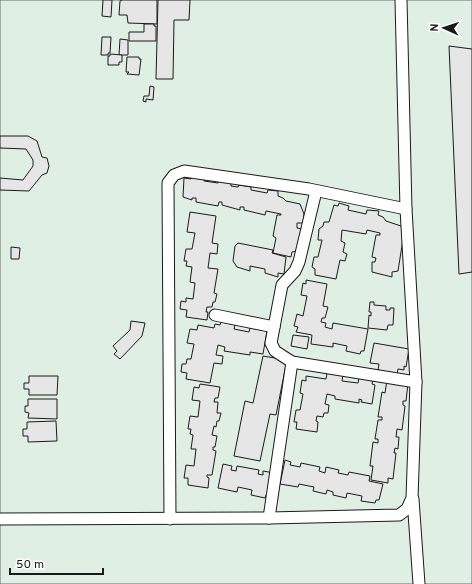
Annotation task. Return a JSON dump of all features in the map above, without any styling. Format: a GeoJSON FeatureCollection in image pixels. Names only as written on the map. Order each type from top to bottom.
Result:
{"type":"FeatureCollection","features":[{"type":"Feature","properties":{"kind":"street"},"geometry":{"type":"LineString","coordinates":[[401,0],[406,209],[416,382],[412,498],[419,584]]}},
{"type":"Feature","properties":{"kind":"street"},"geometry":{"type":"LineString","coordinates":[[170,518],[168,183],[174,175],[184,171],[316,191],[406,209]]}},
{"type":"Feature","properties":{"kind":"street"},"geometry":{"type":"LineString","coordinates":[[316,191],[299,262],[295,271],[282,285],[271,343],[275,351],[292,362],[416,382]]}},
{"type":"Feature","properties":{"kind":"street"},"geometry":{"type":"LineString","coordinates":[[215,315],[274,327]]}},
{"type":"Feature","properties":{"kind":"street"},"geometry":{"type":"LineString","coordinates":[[269,518],[292,362]]}},
{"type":"Feature","properties":{"kind":"street"},"geometry":{"type":"LineString","coordinates":[[0,519],[269,518],[399,515],[407,509],[412,498]]}},
{"type":"Feature","properties":{"kind":"green space"},"geometry":{"type":"Polygon","coordinates":[[[0,0],[472,0],[472,584],[0,584],[0,0]]]}},
{"type":"Feature","properties":{"kind":"building"},"geometry":{"type":"Polygon","coordinates":[[[103,0],[112,0],[111,17],[102,16],[103,0]]]}},
{"type":"Feature","properties":{"kind":"building"},"geometry":{"type":"Polygon","coordinates":[[[157,0],[157,24],[128,23],[127,15],[119,15],[120,1],[157,0]]]}},
{"type":"Feature","properties":{"kind":"building"},"geometry":{"type":"Polygon","coordinates":[[[158,0],[190,0],[189,20],[174,20],[173,79],[156,79],[158,0]]]}},
{"type":"Feature","properties":{"kind":"building"},"geometry":{"type":"Polygon","coordinates":[[[144,24],[154,24],[154,26],[156,26],[156,41],[129,41],[129,32],[144,32],[144,24]]]}},
{"type":"Feature","properties":{"kind":"building"},"geometry":{"type":"Polygon","coordinates":[[[102,37],[111,37],[110,53],[108,53],[108,55],[101,55],[102,37]]]}},
{"type":"Feature","properties":{"kind":"building"},"geometry":{"type":"Polygon","coordinates":[[[120,39],[128,40],[128,55],[119,55],[120,39]]]}},
{"type":"Feature","properties":{"kind":"building"},"geometry":{"type":"Polygon","coordinates":[[[449,46],[472,49],[472,272],[459,274],[449,46]]]}},
{"type":"Feature","properties":{"kind":"building"},"geometry":{"type":"Polygon","coordinates":[[[110,54],[122,55],[122,62],[119,62],[119,65],[108,65],[108,56],[110,56],[110,54]]]}},
{"type":"Feature","properties":{"kind":"building"},"geometry":{"type":"Polygon","coordinates":[[[127,57],[139,57],[139,59],[141,59],[139,75],[127,74],[129,72],[126,72],[127,57]]]}},
{"type":"Feature","properties":{"kind":"building"},"geometry":{"type":"Polygon","coordinates":[[[150,86],[154,87],[153,100],[146,99],[146,102],[143,101],[144,96],[149,96],[150,86]]]}},
{"type":"Feature","properties":{"kind":"building"},"geometry":{"type":"Polygon","coordinates":[[[0,136],[28,136],[37,141],[42,157],[47,158],[49,166],[47,173],[42,175],[29,191],[0,190],[0,178],[23,180],[33,166],[33,160],[26,149],[0,148],[0,136]]]}},
{"type":"Feature","properties":{"kind":"building"},"geometry":{"type":"Polygon","coordinates":[[[192,175],[203,178],[204,181],[231,183],[231,186],[238,187],[239,185],[251,187],[251,190],[267,193],[268,190],[278,191],[278,196],[286,201],[300,204],[304,214],[303,223],[297,223],[297,228],[302,229],[297,251],[292,252],[291,257],[273,253],[276,238],[273,236],[277,215],[281,214],[266,211],[265,215],[244,210],[244,207],[240,207],[240,210],[222,205],[222,202],[219,202],[218,206],[196,202],[196,198],[192,198],[192,200],[183,197],[184,178],[191,179],[192,175]]]}},
{"type":"Feature","properties":{"kind":"building"},"geometry":{"type":"Polygon","coordinates":[[[339,203],[349,206],[348,210],[366,214],[367,210],[379,211],[378,215],[383,217],[386,221],[401,226],[404,233],[398,271],[392,272],[392,277],[372,272],[372,262],[375,262],[376,258],[372,257],[376,235],[380,235],[380,233],[367,230],[366,234],[342,230],[341,241],[345,243],[343,252],[347,254],[345,261],[340,260],[336,279],[315,275],[315,269],[312,267],[314,257],[318,257],[322,240],[318,240],[319,229],[323,226],[324,222],[329,222],[334,205],[338,206],[339,203]]]}},
{"type":"Feature","properties":{"kind":"building"},"geometry":{"type":"Polygon","coordinates":[[[190,212],[216,216],[212,243],[218,244],[217,254],[210,253],[208,268],[218,269],[214,293],[217,294],[212,307],[207,307],[207,320],[186,317],[187,310],[180,309],[181,301],[186,302],[186,298],[193,299],[195,283],[190,282],[192,267],[186,266],[187,261],[184,261],[186,249],[192,249],[195,233],[187,232],[190,212]]]}},
{"type":"Feature","properties":{"kind":"building"},"geometry":{"type":"Polygon","coordinates":[[[238,243],[273,250],[272,253],[286,257],[284,274],[278,273],[278,277],[265,273],[265,269],[250,266],[250,271],[237,267],[233,261],[235,246],[238,243]]]}},
{"type":"Feature","properties":{"kind":"building"},"geometry":{"type":"Polygon","coordinates":[[[11,247],[20,248],[19,259],[11,259],[11,247]]]}},
{"type":"Feature","properties":{"kind":"building"},"geometry":{"type":"Polygon","coordinates":[[[306,280],[327,284],[323,306],[328,307],[325,318],[322,318],[321,322],[326,323],[325,327],[332,329],[333,323],[368,329],[364,351],[361,351],[360,354],[346,351],[347,346],[333,343],[333,347],[311,344],[312,335],[296,332],[298,327],[294,326],[297,314],[303,316],[307,296],[301,295],[303,283],[306,284],[306,280]]]}},
{"type":"Feature","properties":{"kind":"building"},"geometry":{"type":"Polygon","coordinates":[[[370,302],[374,302],[374,305],[386,306],[386,310],[394,308],[393,325],[388,325],[387,330],[368,328],[369,315],[371,316],[371,312],[369,312],[370,302]]]}},
{"type":"Feature","properties":{"kind":"building"},"geometry":{"type":"Polygon","coordinates":[[[131,321],[145,323],[142,336],[120,359],[114,354],[117,351],[113,346],[130,330],[131,321]]]}},
{"type":"Feature","properties":{"kind":"building"},"geometry":{"type":"Polygon","coordinates":[[[221,322],[235,325],[234,329],[249,332],[250,328],[267,331],[263,354],[250,352],[250,355],[224,351],[225,347],[218,345],[216,355],[223,356],[222,364],[214,363],[210,383],[186,379],[187,373],[181,372],[182,364],[186,364],[187,359],[191,359],[194,344],[187,343],[190,329],[197,330],[198,325],[214,328],[215,324],[220,325],[221,322]]]}},
{"type":"Feature","properties":{"kind":"building"},"geometry":{"type":"Polygon","coordinates":[[[293,335],[309,337],[307,349],[291,346],[293,335]]]}},
{"type":"Feature","properties":{"kind":"building"},"geometry":{"type":"Polygon","coordinates":[[[374,343],[409,349],[406,367],[404,366],[404,370],[398,369],[397,374],[378,370],[379,364],[370,363],[374,343]]]}},
{"type":"Feature","properties":{"kind":"building"},"geometry":{"type":"Polygon","coordinates":[[[263,356],[287,360],[276,415],[270,414],[260,461],[234,456],[245,401],[253,403],[263,356]]]}},
{"type":"Feature","properties":{"kind":"building"},"geometry":{"type":"Polygon","coordinates":[[[327,373],[343,375],[342,381],[358,383],[359,378],[373,380],[372,384],[375,385],[372,404],[361,402],[362,400],[359,399],[359,403],[335,399],[335,396],[327,394],[325,404],[329,405],[328,413],[324,413],[323,417],[317,416],[317,432],[296,429],[297,422],[294,422],[296,410],[300,410],[303,394],[300,393],[302,380],[306,381],[306,376],[326,379],[327,373]]]}},
{"type":"Feature","properties":{"kind":"building"},"geometry":{"type":"Polygon","coordinates":[[[29,376],[58,376],[57,395],[29,395],[29,389],[24,389],[24,383],[29,383],[29,376]]]}},
{"type":"Feature","properties":{"kind":"building"},"geometry":{"type":"Polygon","coordinates":[[[387,380],[408,383],[406,401],[403,401],[403,405],[405,406],[402,430],[397,429],[396,437],[399,437],[398,449],[395,448],[394,453],[396,453],[393,479],[388,478],[388,483],[371,480],[373,466],[370,466],[373,442],[378,443],[378,439],[375,439],[378,420],[382,420],[382,417],[378,417],[382,392],[385,393],[387,380]]]}},
{"type":"Feature","properties":{"kind":"building"},"geometry":{"type":"Polygon","coordinates":[[[200,384],[220,387],[218,398],[215,398],[214,402],[218,402],[217,413],[221,413],[216,427],[214,426],[212,435],[217,436],[215,447],[213,447],[213,450],[216,451],[212,475],[207,475],[209,478],[208,488],[188,485],[188,478],[184,478],[186,465],[194,466],[196,449],[191,449],[193,435],[190,434],[191,429],[188,429],[190,416],[198,417],[200,401],[192,400],[194,387],[199,388],[200,384]]]}},
{"type":"Feature","properties":{"kind":"building"},"geometry":{"type":"Polygon","coordinates":[[[28,399],[57,399],[57,419],[28,418],[29,413],[25,412],[25,406],[28,406],[28,399]]]}},
{"type":"Feature","properties":{"kind":"building"},"geometry":{"type":"Polygon","coordinates":[[[56,421],[57,441],[28,442],[28,436],[23,436],[23,429],[27,429],[27,422],[56,421]]]}},
{"type":"Feature","properties":{"kind":"building"},"geometry":{"type":"Polygon","coordinates":[[[285,460],[291,462],[290,465],[300,467],[301,463],[320,467],[319,471],[325,473],[326,467],[339,470],[338,473],[348,475],[349,472],[370,476],[369,481],[383,484],[379,500],[376,500],[375,503],[361,501],[362,496],[347,493],[346,498],[333,495],[333,492],[327,490],[326,494],[313,491],[314,487],[299,484],[298,487],[280,484],[285,460]]]}},
{"type":"Feature","properties":{"kind":"building"},"geometry":{"type":"Polygon","coordinates":[[[223,464],[232,466],[231,470],[236,471],[237,466],[259,470],[258,474],[263,475],[263,471],[274,473],[269,495],[266,495],[265,498],[251,495],[252,490],[238,487],[237,492],[218,488],[223,464]]]}}]}
